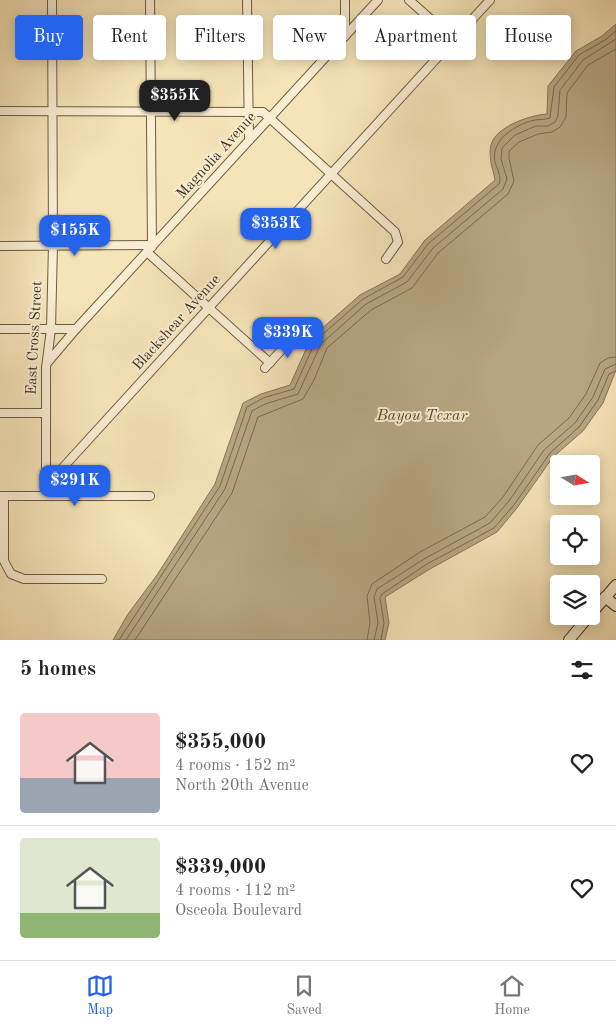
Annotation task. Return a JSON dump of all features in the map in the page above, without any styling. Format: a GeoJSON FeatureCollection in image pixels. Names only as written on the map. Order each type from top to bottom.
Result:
{"type":"FeatureCollection","features":[{"type":"Feature","properties":{"kind":"main road"},"geometry":{"type":"LineString","coordinates":[[600,603],[615,586]]}},
{"type":"Feature","properties":{"kind":"main road"},"geometry":{"type":"LineString","coordinates":[[605,597],[616,606]]}},
{"type":"Feature","properties":{"kind":"main road"},"geometry":{"type":"LineString","coordinates":[[569,640],[582,625]]}},
{"type":"Feature","properties":{"kind":"street","name":"East Cross Street"},"geometry":{"type":"LineString","coordinates":[[46,496],[46,368],[50,329],[53,245],[52,0]]}},
{"type":"Feature","properties":{"kind":"street"},"geometry":{"type":"LineString","coordinates":[[150,0],[150,248]]}},
{"type":"Feature","properties":{"kind":"street"},"geometry":{"type":"LineString","coordinates":[[247,0],[247,110],[249,140]]}},
{"type":"Feature","properties":{"kind":"street"},"geometry":{"type":"LineString","coordinates":[[345,0],[345,15]]}},
{"type":"Feature","properties":{"kind":"street","name":"Magnolia Avenue"},"geometry":{"type":"LineString","coordinates":[[346,35],[378,0]]}},
{"type":"Feature","properties":{"kind":"street"},"geometry":{"type":"LineString","coordinates":[[409,0],[426,15]]}},
{"type":"Feature","properties":{"kind":"street","name":"Blackshear Avenue"},"geometry":{"type":"LineString","coordinates":[[476,16],[490,0]]}},
{"type":"Feature","properties":{"kind":"street","name":"Magnolia Avenue"},"geometry":{"type":"LineString","coordinates":[[46,368],[50,358],[76,329],[323,60]]}},
{"type":"Feature","properties":{"kind":"street","name":"Blackshear Avenue"},"geometry":{"type":"LineString","coordinates":[[46,486],[436,60]]}},
{"type":"Feature","properties":{"kind":"street"},"geometry":{"type":"LineString","coordinates":[[0,111],[247,110],[263,112],[271,117],[395,232],[398,242],[386,259]]}},
{"type":"Feature","properties":{"kind":"street"},"geometry":{"type":"LineString","coordinates":[[0,246],[53,245],[150,248],[268,365],[294,335]]}},
{"type":"Feature","properties":{"kind":"street"},"geometry":{"type":"LineString","coordinates":[[0,329],[76,329]]}},
{"type":"Feature","properties":{"kind":"street"},"geometry":{"type":"LineString","coordinates":[[0,413],[46,412]]}},
{"type":"Feature","properties":{"kind":"street"},"geometry":{"type":"LineString","coordinates":[[102,579],[24,579],[11,574],[4,561],[2,496],[150,496]]}},
{"type":"Feature","properties":{"kind":"water","name":"Bayou Texar"},"geometry":{"type":"Polygon","coordinates":[[[616,24],[616,370],[603,403],[583,431],[555,455],[550,455],[550,461],[517,508],[497,532],[430,569],[385,597],[389,623],[385,640],[113,640],[128,614],[157,575],[215,484],[243,403],[261,394],[290,385],[311,338],[360,295],[400,274],[425,240],[495,180],[490,154],[494,139],[499,133],[514,123],[547,114],[548,86],[569,60],[571,60],[576,51],[602,36],[616,24]]]}}]}
